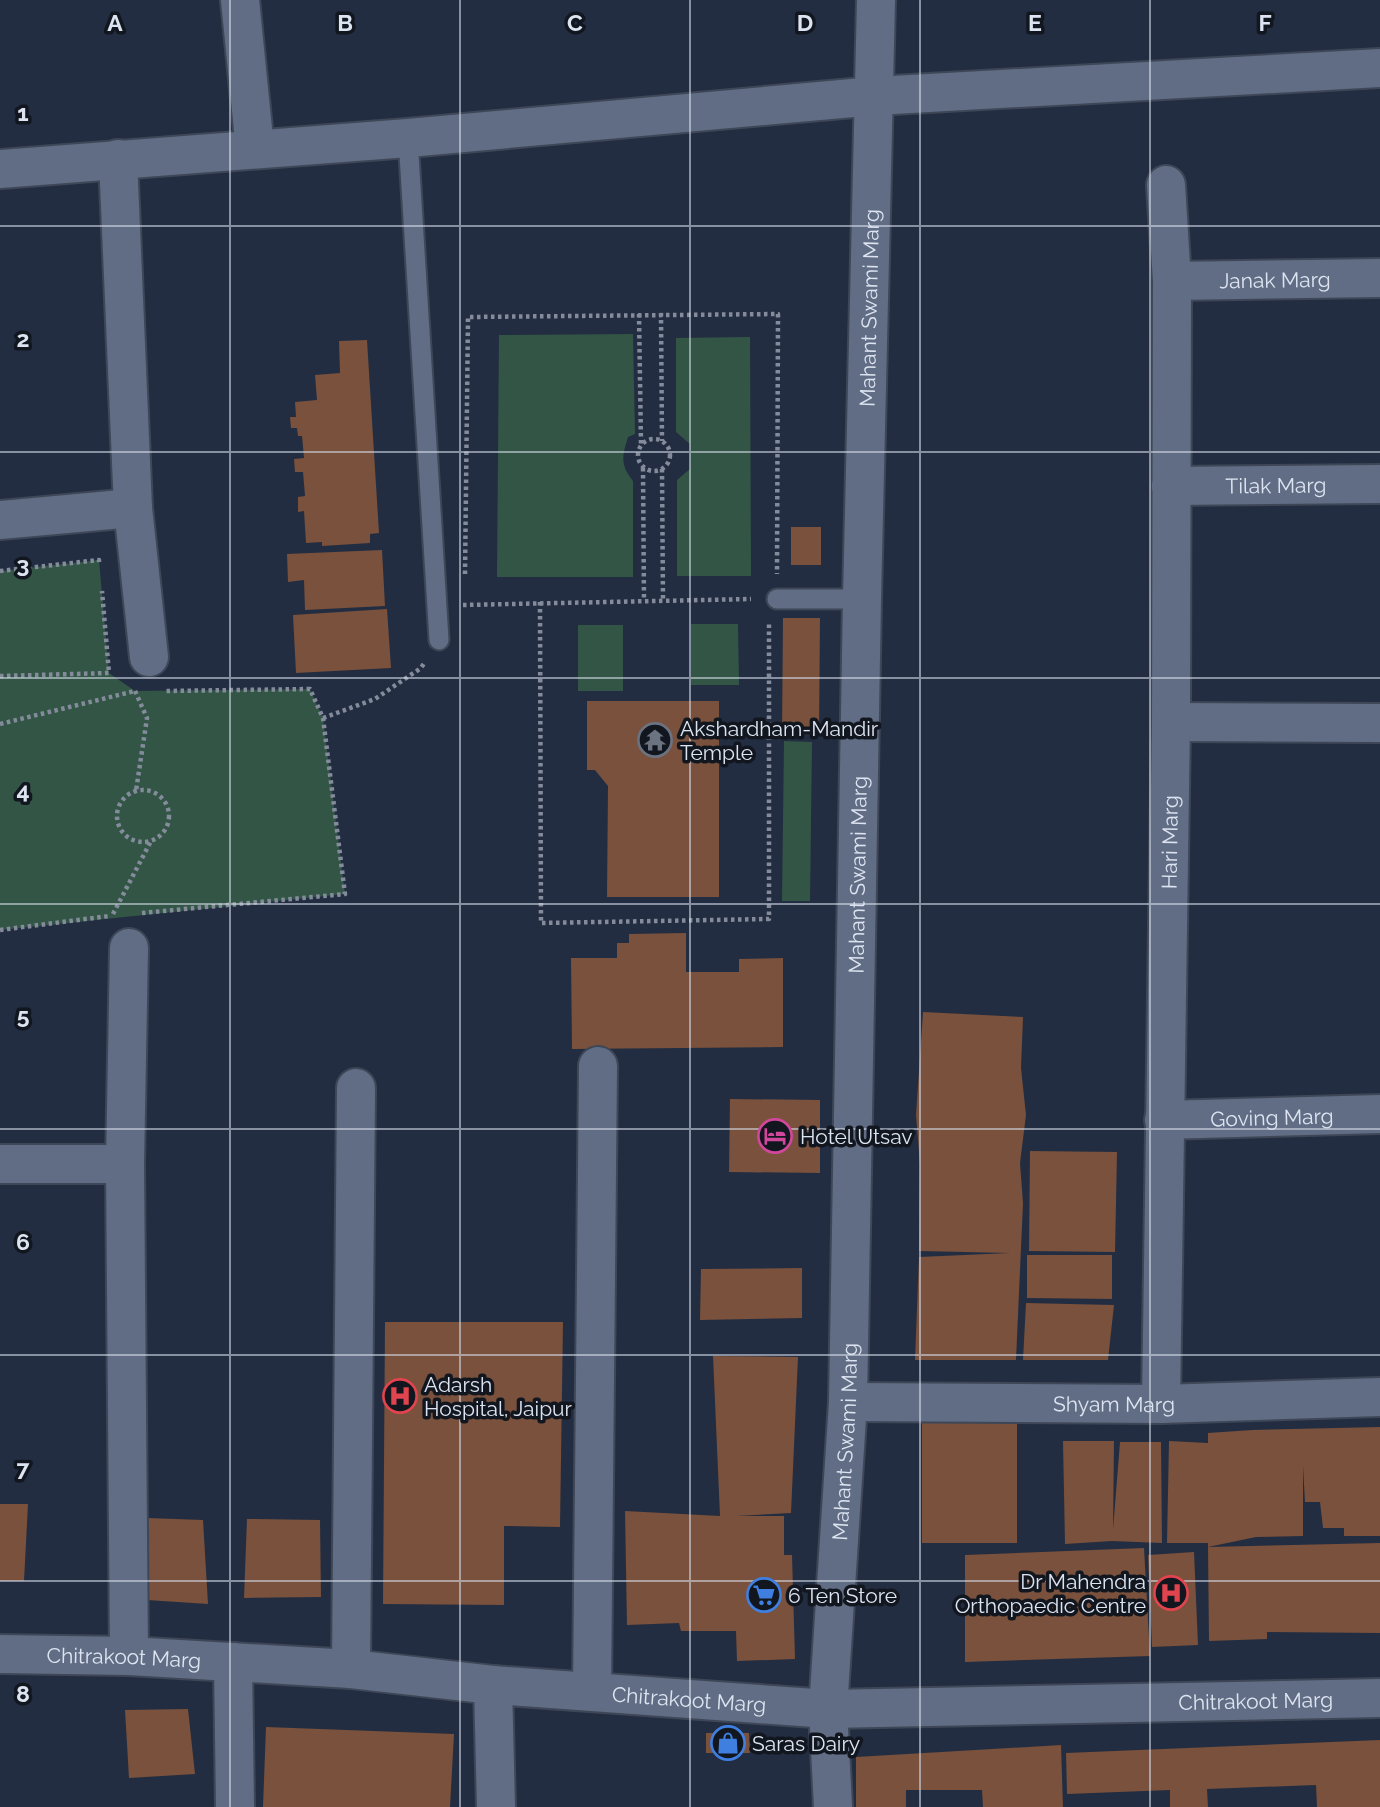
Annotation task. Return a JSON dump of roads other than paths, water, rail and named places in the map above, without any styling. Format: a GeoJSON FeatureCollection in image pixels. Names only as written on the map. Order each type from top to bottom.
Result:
{"type":"FeatureCollection","features":[{"type":"Feature","properties":{"kind":"street"},"geometry":{"type":"LineString","coordinates":[[240,0],[255,149]]}},
{"type":"Feature","properties":{"kind":"street","name":"Mahant Swami Marg"},"geometry":{"type":"LineString","coordinates":[[828,1709],[848,1402],[876,0]]}},
{"type":"Feature","properties":{"kind":"street"},"geometry":{"type":"LineString","coordinates":[[0,169],[408,138],[875,96],[1380,68]]}},
{"type":"Feature","properties":{"kind":"street"},"geometry":{"type":"LineString","coordinates":[[118,159],[133,508],[153,680]]}},
{"type":"Feature","properties":{"kind":"street","name":"Hari Marg"},"geometry":{"type":"LineString","coordinates":[[1161,1405],[1171,722],[1172,281],[1166,185]]}},
{"type":"Feature","properties":{"kind":"street","name":"Janak Marg"},"geometry":{"type":"LineString","coordinates":[[1172,281],[1380,278]]}},
{"type":"Feature","properties":{"kind":"street","name":"Tilak Marg"},"geometry":{"type":"LineString","coordinates":[[1171,486],[1380,484]]}},
{"type":"Feature","properties":{"kind":"street"},"geometry":{"type":"LineString","coordinates":[[0,520],[133,508]]}},
{"type":"Feature","properties":{"kind":"street"},"geometry":{"type":"LineString","coordinates":[[1171,722],[1380,723]]}},
{"type":"Feature","properties":{"kind":"street"},"geometry":{"type":"LineString","coordinates":[[126,923],[129,1657]]}},
{"type":"Feature","properties":{"kind":"street"},"geometry":{"type":"LineString","coordinates":[[592,1691],[598,1066]]}},
{"type":"Feature","properties":{"kind":"street"},"geometry":{"type":"LineString","coordinates":[[351,1669],[356,1088]]}},
{"type":"Feature","properties":{"kind":"street","name":"Goving Marg"},"geometry":{"type":"LineString","coordinates":[[1164,1120],[1380,1114]]}},
{"type":"Feature","properties":{"kind":"street"},"geometry":{"type":"LineString","coordinates":[[0,1164],[125,1164]]}},
{"type":"Feature","properties":{"kind":"street","name":"Shyam Marg"},"geometry":{"type":"LineString","coordinates":[[848,1402],[1161,1405],[1380,1397]]}},
{"type":"Feature","properties":{"kind":"street","name":"Chitrakoot Marg"},"geometry":{"type":"LineString","coordinates":[[0,1654],[129,1657],[351,1669],[493,1685],[828,1709],[1380,1698]]}},
{"type":"Feature","properties":{"kind":"street"},"geometry":{"type":"LineString","coordinates":[[233,1662],[235,1807]]}},
{"type":"Feature","properties":{"kind":"street"},"geometry":{"type":"LineString","coordinates":[[493,1685],[496,1807]]}},
{"type":"Feature","properties":{"kind":"street"},"geometry":{"type":"LineString","coordinates":[[828,1709],[833,1807]]}},
{"type":"Feature","properties":{"kind":"lane"},"geometry":{"type":"LineString","coordinates":[[408,138],[439,640]]}},
{"type":"Feature","properties":{"kind":"lane"},"geometry":{"type":"LineString","coordinates":[[773,598],[862,599]]}},
{"type":"Feature","properties":{"kind":"place","name":"Akshardham-Mandir Temple"},"geometry":{"type":"Point","coordinates":[655,740]}},
{"type":"Feature","properties":{"kind":"place","name":"Hotel Utsav"},"geometry":{"type":"Point","coordinates":[775,1136]}},
{"type":"Feature","properties":{"kind":"place","name":"Adarsh Hospital, Jaipur"},"geometry":{"type":"Point","coordinates":[400,1396]}},
{"type":"Feature","properties":{"kind":"place","name":"Dr Mahendra Orthopaedic Centre"},"geometry":{"type":"Point","coordinates":[1171,1593]}},
{"type":"Feature","properties":{"kind":"place","name":"6 Ten Store"},"geometry":{"type":"Point","coordinates":[764,1595]}},
{"type":"Feature","properties":{"kind":"place","name":"Saras Dairy"},"geometry":{"type":"Point","coordinates":[728,1743]}}]}
